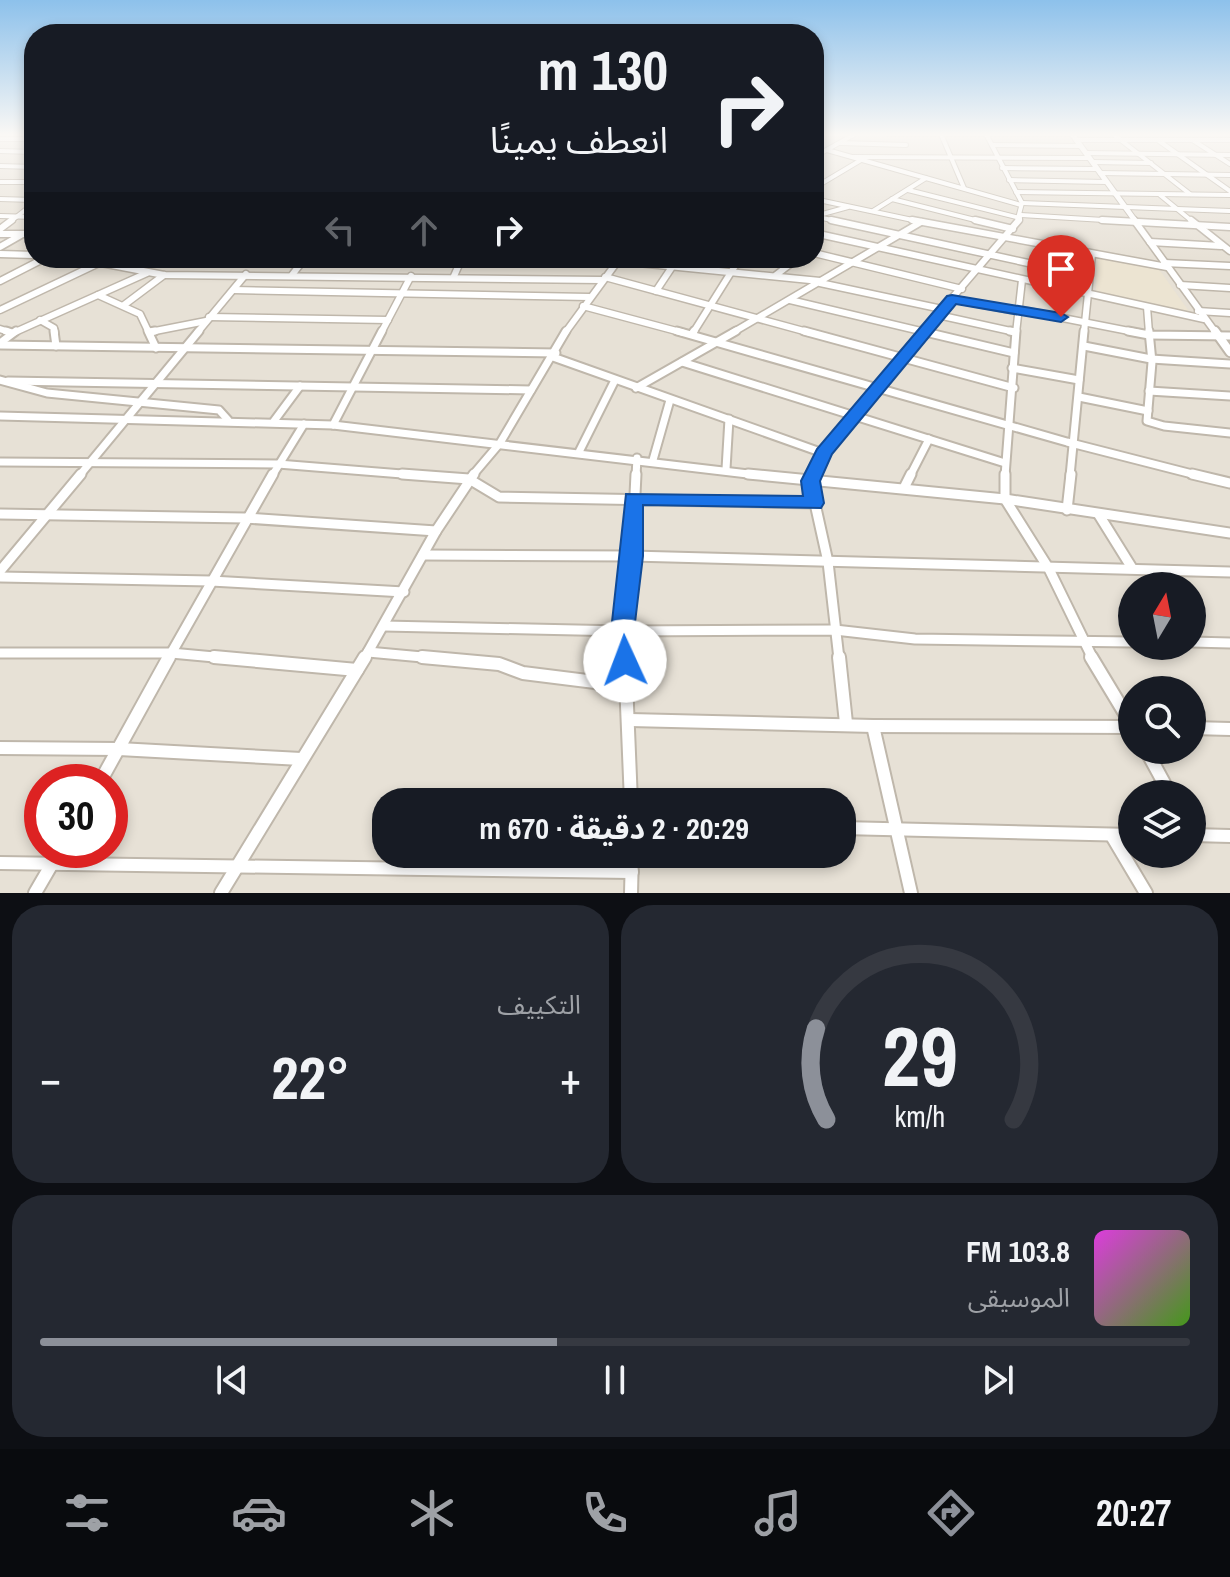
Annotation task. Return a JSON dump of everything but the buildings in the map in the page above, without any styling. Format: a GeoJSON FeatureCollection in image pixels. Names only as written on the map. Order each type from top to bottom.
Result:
{"type":"FeatureCollection","features":[{"type":"Feature","properties":{"kind":"street"},"geometry":{"type":"LineString","coordinates":[[918,176],[1022,204],[1230,211]]}},
{"type":"Feature","properties":{"kind":"street"},"geometry":{"type":"LineString","coordinates":[[958,176],[964,188]]}},
{"type":"Feature","properties":{"kind":"street"},"geometry":{"type":"LineString","coordinates":[[846,723],[828,562],[810,481],[823,453],[852,416],[1013,229],[1022,204],[1006,176]]}},
{"type":"Feature","properties":{"kind":"street"},"geometry":{"type":"LineString","coordinates":[[1102,176],[1230,352]]}},
{"type":"Feature","properties":{"kind":"street"},"geometry":{"type":"LineString","coordinates":[[1166,176],[1191,195]]}},
{"type":"Feature","properties":{"kind":"street"},"geometry":{"type":"LineString","coordinates":[[1208,176],[1230,193]]}},
{"type":"Feature","properties":{"kind":"street"},"geometry":{"type":"LineString","coordinates":[[873,211],[926,178]]}},
{"type":"Feature","properties":{"kind":"street"},"geometry":{"type":"LineString","coordinates":[[1009,180],[1106,182]]}},
{"type":"Feature","properties":{"kind":"street"},"geometry":{"type":"LineString","coordinates":[[0,182],[24,182]]}},
{"type":"Feature","properties":{"kind":"street"},"geometry":{"type":"LineString","coordinates":[[908,190],[1020,216],[1230,227]]}},
{"type":"Feature","properties":{"kind":"street"},"geometry":{"type":"LineString","coordinates":[[1016,192],[1115,195],[1230,193]]}},
{"type":"Feature","properties":{"kind":"street"},"geometry":{"type":"LineString","coordinates":[[1160,195],[1228,248]]}},
{"type":"Feature","properties":{"kind":"street"},"geometry":{"type":"LineString","coordinates":[[0,199],[24,200]]}},
{"type":"Feature","properties":{"kind":"street"},"geometry":{"type":"LineString","coordinates":[[892,199],[1013,229]]}},
{"type":"Feature","properties":{"kind":"street"},"geometry":{"type":"LineString","coordinates":[[824,201],[1092,254],[1166,265],[1230,266]]}},
{"type":"Feature","properties":{"kind":"street"},"geometry":{"type":"LineString","coordinates":[[824,214],[849,206]]}},
{"type":"Feature","properties":{"kind":"street"},"geometry":{"type":"LineString","coordinates":[[0,232],[24,208]]}},
{"type":"Feature","properties":{"kind":"street"},"geometry":{"type":"LineString","coordinates":[[0,216],[24,217]]}},
{"type":"Feature","properties":{"kind":"street"},"geometry":{"type":"LineString","coordinates":[[824,219],[1088,276]]}},
{"type":"Feature","properties":{"kind":"street"},"geometry":{"type":"LineString","coordinates":[[636,388],[921,222]]}},
{"type":"Feature","properties":{"kind":"street"},"geometry":{"type":"LineString","coordinates":[[0,232],[21,234]]}},
{"type":"Feature","properties":{"kind":"street"},"geometry":{"type":"LineString","coordinates":[[0,247],[21,234]]}},
{"type":"Feature","properties":{"kind":"street"},"geometry":{"type":"LineString","coordinates":[[824,235],[1204,319]]}},
{"type":"Feature","properties":{"kind":"street"},"geometry":{"type":"LineString","coordinates":[[1150,242],[1228,248]]}},
{"type":"Feature","properties":{"kind":"street"},"geometry":{"type":"LineString","coordinates":[[0,254],[24,255]]}},
{"type":"Feature","properties":{"kind":"street"},"geometry":{"type":"LineString","coordinates":[[1067,510],[1084,346],[1083,321],[1092,254]]}},
{"type":"Feature","properties":{"kind":"street"},"geometry":{"type":"LineString","coordinates":[[824,256],[962,289]]}},
{"type":"Feature","properties":{"kind":"street"},"geometry":{"type":"LineString","coordinates":[[2,279],[25,268]]}},
{"type":"Feature","properties":{"kind":"street"},"geometry":{"type":"LineString","coordinates":[[0,310],[89,268]]}},
{"type":"Feature","properties":{"kind":"street"},"geometry":{"type":"LineString","coordinates":[[127,268],[164,275],[603,278],[1014,388]]}},
{"type":"Feature","properties":{"kind":"street"},"geometry":{"type":"LineString","coordinates":[[292,275],[297,268]]}},
{"type":"Feature","properties":{"kind":"street"},"geometry":{"type":"LineString","coordinates":[[454,276],[458,268]]}},
{"type":"Feature","properties":{"kind":"street"},"geometry":{"type":"LineString","coordinates":[[221,893],[384,626],[436,531],[469,479],[500,443],[583,306],[611,268]]}},
{"type":"Feature","properties":{"kind":"street"},"geometry":{"type":"LineString","coordinates":[[656,291],[673,268]]}},
{"type":"Feature","properties":{"kind":"street"},"geometry":{"type":"LineString","coordinates":[[697,268],[821,282],[1015,332]]}},
{"type":"Feature","properties":{"kind":"street"},"geometry":{"type":"LineString","coordinates":[[692,334],[734,268]]}},
{"type":"Feature","properties":{"kind":"street"},"geometry":{"type":"LineString","coordinates":[[775,276],[785,268]]}},
{"type":"Feature","properties":{"kind":"street"},"geometry":{"type":"LineString","coordinates":[[0,344],[12,333],[149,273]]}},
{"type":"Feature","properties":{"kind":"street"},"geometry":{"type":"LineString","coordinates":[[0,571],[246,274]]}},
{"type":"Feature","properties":{"kind":"street"},"geometry":{"type":"LineString","coordinates":[[124,305],[164,275]]}},
{"type":"Feature","properties":{"kind":"street"},"geometry":{"type":"LineString","coordinates":[[333,425],[411,276]]}},
{"type":"Feature","properties":{"kind":"street"},"geometry":{"type":"LineString","coordinates":[[1022,280],[1012,368],[1014,388],[1005,463],[1005,499],[1049,569],[1082,641],[1118,702]]}},
{"type":"Feature","properties":{"kind":"street"},"geometry":{"type":"LineString","coordinates":[[1180,285],[1230,288]]}},
{"type":"Feature","properties":{"kind":"street"},"geometry":{"type":"LineString","coordinates":[[234,290],[589,297]]}},
{"type":"Feature","properties":{"kind":"street"},"geometry":{"type":"LineString","coordinates":[[98,295],[140,314],[156,348]]}},
{"type":"Feature","properties":{"kind":"street"},"geometry":{"type":"LineString","coordinates":[[952,299],[1149,335],[1216,333],[1230,336]]}},
{"type":"Feature","properties":{"kind":"street"},"geometry":{"type":"LineString","coordinates":[[790,300],[1014,353]]}},
{"type":"Feature","properties":{"kind":"street"},"geometry":{"type":"LineString","coordinates":[[583,306],[718,341],[1010,427],[1230,483]]}},
{"type":"Feature","properties":{"kind":"street"},"geometry":{"type":"LineString","coordinates":[[1147,307],[1151,359],[1147,421],[1154,425],[1230,433]]}},
{"type":"Feature","properties":{"kind":"street"},"geometry":{"type":"LineString","coordinates":[[1198,311],[1230,313]]}},
{"type":"Feature","properties":{"kind":"street"},"geometry":{"type":"LineString","coordinates":[[150,332],[208,319],[388,320]]}},
{"type":"Feature","properties":{"kind":"street"},"geometry":{"type":"LineString","coordinates":[[40,320],[54,328],[56,346]]}},
{"type":"Feature","properties":{"kind":"street"},"geometry":{"type":"LineString","coordinates":[[0,329],[12,333]]}},
{"type":"Feature","properties":{"kind":"street"},"geometry":{"type":"LineString","coordinates":[[0,344],[554,355],[636,388],[823,453]]}},
{"type":"Feature","properties":{"kind":"street"},"geometry":{"type":"LineString","coordinates":[[1084,346],[1151,359],[1230,364]]}},
{"type":"Feature","properties":{"kind":"street"},"geometry":{"type":"LineString","coordinates":[[682,362],[1005,463]]}},
{"type":"Feature","properties":{"kind":"street"},"geometry":{"type":"LineString","coordinates":[[1012,368],[1079,380]]}},
{"type":"Feature","properties":{"kind":"street"},"geometry":{"type":"LineString","coordinates":[[4,380],[531,390]]}},
{"type":"Feature","properties":{"kind":"street"},"geometry":{"type":"LineString","coordinates":[[4,380],[47,393],[219,410],[228,420]]}},
{"type":"Feature","properties":{"kind":"street"},"geometry":{"type":"LineString","coordinates":[[579,452],[615,380]]}},
{"type":"Feature","properties":{"kind":"street"},"geometry":{"type":"LineString","coordinates":[[274,421],[300,386]]}},
{"type":"Feature","properties":{"kind":"street"},"geometry":{"type":"LineString","coordinates":[[1149,391],[1230,396]]}},
{"type":"Feature","properties":{"kind":"street"},"geometry":{"type":"LineString","coordinates":[[1079,397],[1148,411]]}},
{"type":"Feature","properties":{"kind":"street"},"geometry":{"type":"LineString","coordinates":[[653,460],[670,400]]}},
{"type":"Feature","properties":{"kind":"street"},"geometry":{"type":"LineString","coordinates":[[0,416],[274,421],[333,425],[637,458],[810,481],[1005,499],[1230,533]]}},
{"type":"Feature","properties":{"kind":"street"},"geometry":{"type":"LineString","coordinates":[[726,469],[729,419]]}},
{"type":"Feature","properties":{"kind":"street"},"geometry":{"type":"LineString","coordinates":[[110,764],[245,518],[304,424]]}},
{"type":"Feature","properties":{"kind":"street"},"geometry":{"type":"LineString","coordinates":[[904,488],[929,439]]}},
{"type":"Feature","properties":{"kind":"street"},"geometry":{"type":"LineString","coordinates":[[631,788],[630,720],[623,631],[632,556],[637,458]]}},
{"type":"Feature","properties":{"kind":"street"},"geometry":{"type":"LineString","coordinates":[[0,462],[278,464],[469,479],[499,497],[814,503]]}},
{"type":"Feature","properties":{"kind":"street"},"geometry":{"type":"LineString","coordinates":[[0,514],[245,518],[436,531]]}},
{"type":"Feature","properties":{"kind":"street"},"geometry":{"type":"LineString","coordinates":[[1099,515],[1132,568]]}},
{"type":"Feature","properties":{"kind":"street"},"geometry":{"type":"LineString","coordinates":[[423,555],[632,556],[1230,572]]}},
{"type":"Feature","properties":{"kind":"street"},"geometry":{"type":"LineString","coordinates":[[0,577],[211,581],[404,592]]}},
{"type":"Feature","properties":{"kind":"street"},"geometry":{"type":"LineString","coordinates":[[384,626],[623,631],[835,630],[915,639],[1118,642]]}},
{"type":"Feature","properties":{"kind":"street"},"geometry":{"type":"LineString","coordinates":[[1206,642],[1230,643]]}},
{"type":"Feature","properties":{"kind":"street"},"geometry":{"type":"LineString","coordinates":[[368,652],[499,664],[523,673],[595,682],[628,692]]}},
{"type":"Feature","properties":{"kind":"street"},"geometry":{"type":"LineString","coordinates":[[0,653],[171,653],[357,670]]}},
{"type":"Feature","properties":{"kind":"street"},"geometry":{"type":"LineString","coordinates":[[630,720],[873,726],[1118,726]]}},
{"type":"Feature","properties":{"kind":"street"},"geometry":{"type":"LineString","coordinates":[[873,726],[911,893]]}},
{"type":"Feature","properties":{"kind":"street"},"geometry":{"type":"LineString","coordinates":[[1206,728],[1230,729]]}},
{"type":"Feature","properties":{"kind":"street"},"geometry":{"type":"LineString","coordinates":[[0,748],[119,749],[301,759]]}},
{"type":"Feature","properties":{"kind":"street"},"geometry":{"type":"LineString","coordinates":[[856,829],[1118,836]]}},
{"type":"Feature","properties":{"kind":"street"},"geometry":{"type":"LineString","coordinates":[[1206,835],[1230,836]]}},
{"type":"Feature","properties":{"kind":"street"},"geometry":{"type":"LineString","coordinates":[[1112,836],[1146,893]]}},
{"type":"Feature","properties":{"kind":"street"},"geometry":{"type":"LineString","coordinates":[[0,863],[24,864]]}},
{"type":"Feature","properties":{"kind":"street"},"geometry":{"type":"LineString","coordinates":[[128,864],[632,872]]}},
{"type":"Feature","properties":{"kind":"street"},"geometry":{"type":"LineString","coordinates":[[35,893],[49,868]]}},
{"type":"Feature","properties":{"kind":"street"},"geometry":{"type":"LineString","coordinates":[[631,893],[632,868]]}},
{"type":"Feature","properties":{"kind":"shaded area"},"geometry":{"type":"Polygon","coordinates":[[[0,176],[24,176],[24,268],[824,268],[824,176],[1230,176],[1230,893],[0,893],[0,176]]]}},
{"type":"Feature","properties":{"kind":"shaded area"},"geometry":{"type":"Polygon","coordinates":[[[1097,256],[1158,268],[1191,314],[1096,294],[1097,256]]]}},
{"type":"Feature","properties":{"kind":"route"},"geometry":{"type":"LineString","coordinates":[[625,661],[623,631],[632,556],[633,498],[814,503],[810,481],[823,453],[952,299],[1061,317]]}}]}
